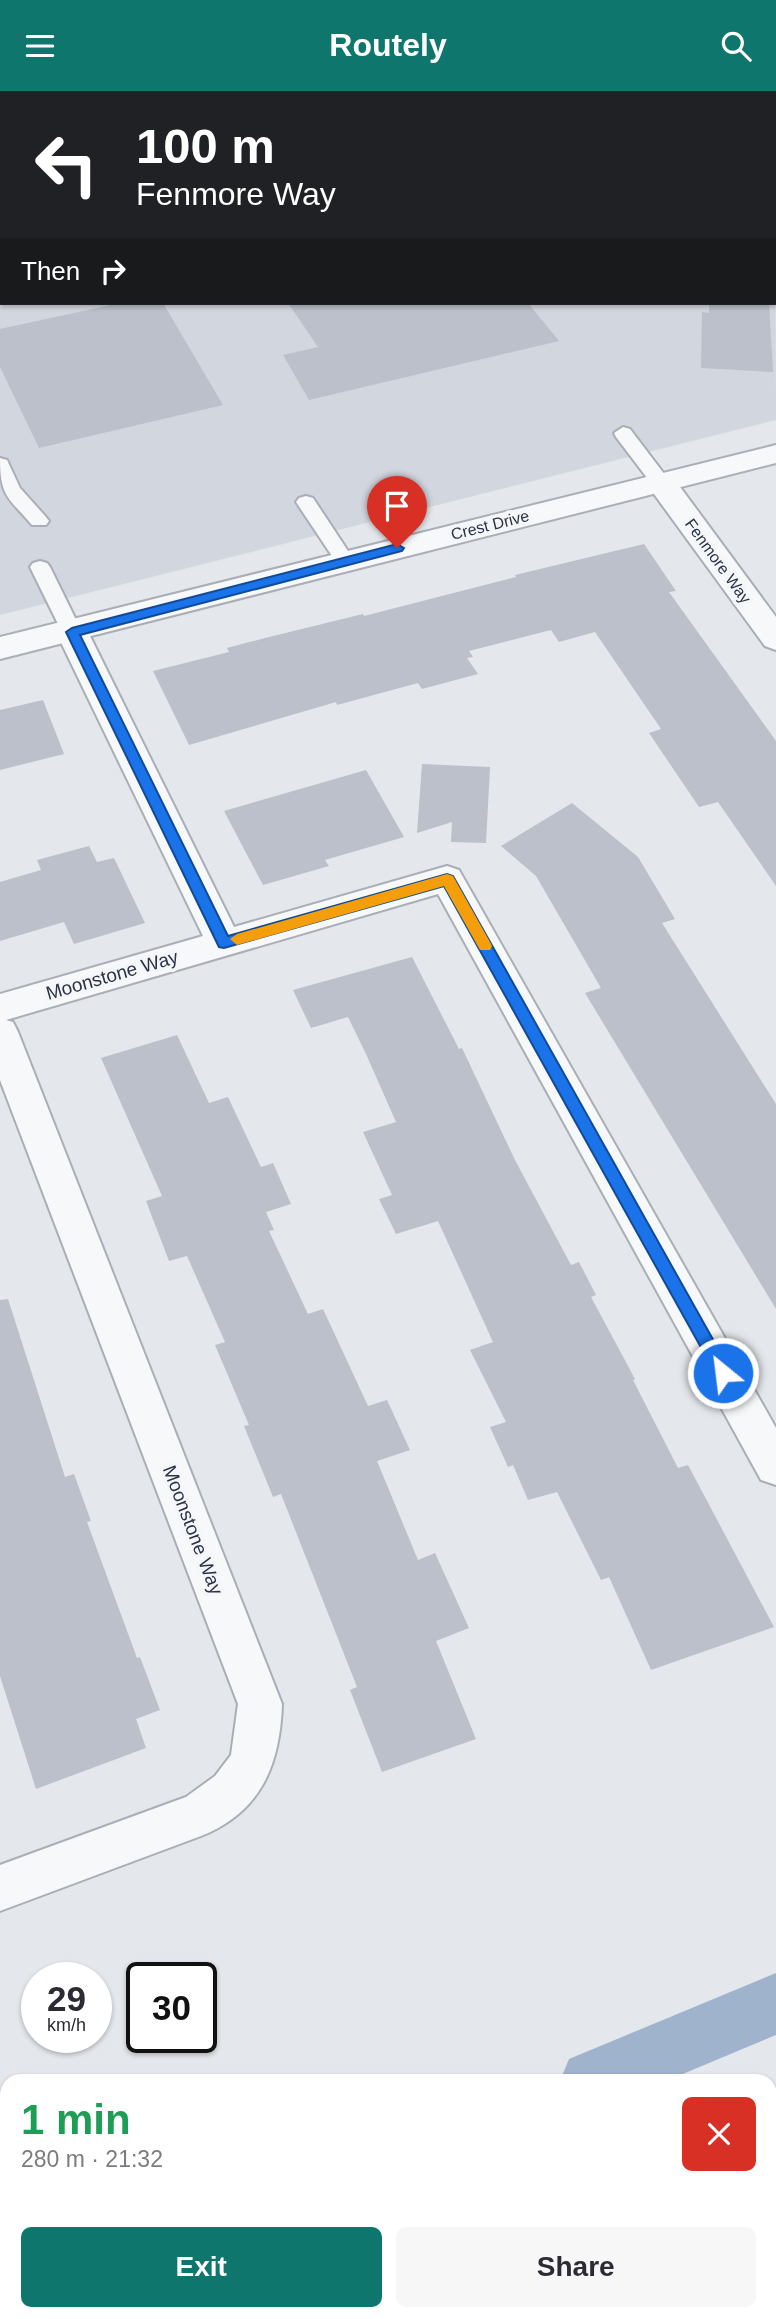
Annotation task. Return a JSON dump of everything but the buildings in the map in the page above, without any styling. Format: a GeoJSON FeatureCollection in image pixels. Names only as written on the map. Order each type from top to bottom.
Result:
{"type":"FeatureCollection","features":[{"type":"Feature","properties":{"kind":"street","name":"Crest Drive"},"geometry":{"type":"LineString","coordinates":[[0,647],[72,632],[776,454]]}},
{"type":"Feature","properties":{"kind":"street","name":"Fenmore Way"},"geometry":{"type":"LineString","coordinates":[[661,483],[776,639]]}},
{"type":"Feature","properties":{"kind":"street"},"geometry":{"type":"LineString","coordinates":[[72,632],[224,943],[447,879],[776,1467]]}},
{"type":"Feature","properties":{"kind":"street","name":"Moonstone Way"},"geometry":{"type":"LineString","coordinates":[[0,1008],[224,943]]}},
{"type":"Feature","properties":{"kind":"street","name":"Moonstone Way"},"geometry":{"type":"LineString","coordinates":[[0,1032],[260,1704],[260,1741],[248,1771],[228,1796],[201,1814],[0,1888]]}},
{"type":"Feature","properties":{"kind":"lane"},"geometry":{"type":"LineString","coordinates":[[623,433],[661,483]]}},
{"type":"Feature","properties":{"kind":"lane"},"geometry":{"type":"LineString","coordinates":[[0,464],[12,490],[39,521]]}},
{"type":"Feature","properties":{"kind":"lane"},"geometry":{"type":"LineString","coordinates":[[306,502],[345,561]]}},
{"type":"Feature","properties":{"kind":"lane"},"geometry":{"type":"LineString","coordinates":[[40,567],[72,632]]}},
{"type":"Feature","properties":{"kind":"shaded area"},"geometry":{"type":"Polygon","coordinates":[[[0,305],[776,305],[776,420],[0,615],[0,305]]]}},
{"type":"Feature","properties":{"kind":"waterway"},"geometry":{"type":"LineString","coordinates":[[608,2074],[776,2004]]}},
{"type":"Feature","properties":{"kind":"slow traffic"},"geometry":{"type":"LineString","coordinates":[[237,939],[447,879],[485,946]]}},
{"type":"Feature","properties":{"kind":"route"},"geometry":{"type":"LineString","coordinates":[[397,548],[72,632],[224,943],[447,879],[723,1373]]}}]}
